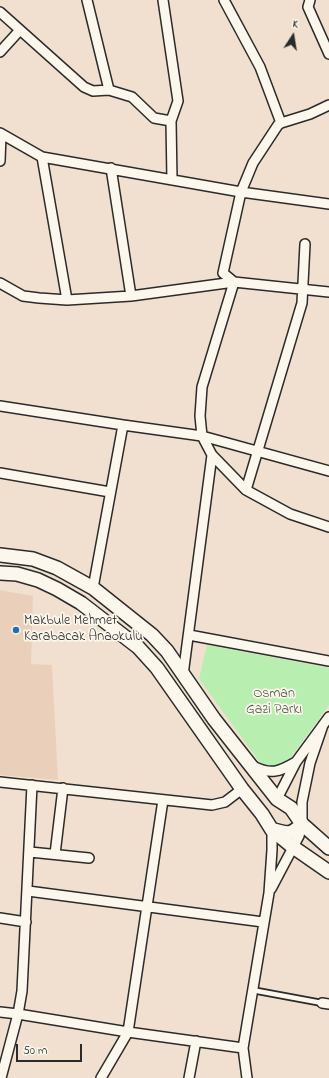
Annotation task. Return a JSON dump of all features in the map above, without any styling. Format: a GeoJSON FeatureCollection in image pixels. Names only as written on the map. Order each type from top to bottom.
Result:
{"type":"FeatureCollection","features":[{"type":"Feature","properties":{"kind":"main road"},"geometry":{"type":"LineString","coordinates":[[0,555],[33,559],[57,568],[93,588],[152,635],[167,651],[214,719],[277,799],[291,808],[302,824],[329,848]]}},
{"type":"Feature","properties":{"kind":"main road"},"geometry":{"type":"LineString","coordinates":[[0,573],[17,574],[38,580],[57,589],[81,603],[138,647],[157,668],[272,830],[293,847],[329,872]]}},
{"type":"Feature","properties":{"kind":"main road"},"geometry":{"type":"LineString","coordinates":[[262,814],[268,804],[277,799]]}},
{"type":"Feature","properties":{"kind":"main road"},"geometry":{"type":"LineString","coordinates":[[272,830],[287,834],[295,831],[302,824]]}},
{"type":"Feature","properties":{"kind":"street"},"geometry":{"type":"LineString","coordinates":[[87,0],[109,90]]}},
{"type":"Feature","properties":{"kind":"street"},"geometry":{"type":"LineString","coordinates":[[163,0],[178,101],[171,121],[172,180]]}},
{"type":"Feature","properties":{"kind":"street"},"geometry":{"type":"LineString","coordinates":[[224,0],[260,67],[281,123]]}},
{"type":"Feature","properties":{"kind":"street"},"geometry":{"type":"LineString","coordinates":[[310,0],[308,7],[329,54]]}},
{"type":"Feature","properties":{"kind":"street"},"geometry":{"type":"LineString","coordinates":[[0,12],[84,87],[93,91],[109,90],[132,97],[154,118],[171,121]]}},
{"type":"Feature","properties":{"kind":"street"},"geometry":{"type":"LineString","coordinates":[[0,52],[20,30]]}},
{"type":"Feature","properties":{"kind":"street"},"geometry":{"type":"LineString","coordinates":[[234,282],[223,273],[241,192],[253,163],[278,125],[310,114],[329,105]]}},
{"type":"Feature","properties":{"kind":"street"},"geometry":{"type":"LineString","coordinates":[[0,161],[1,134],[42,157],[241,192],[329,204]]}},
{"type":"Feature","properties":{"kind":"street"},"geometry":{"type":"LineString","coordinates":[[42,157],[67,300]]}},
{"type":"Feature","properties":{"kind":"street"},"geometry":{"type":"LineString","coordinates":[[111,168],[131,296]]}},
{"type":"Feature","properties":{"kind":"street"},"geometry":{"type":"LineString","coordinates":[[246,490],[302,303],[305,244]]}},
{"type":"Feature","properties":{"kind":"street"},"geometry":{"type":"LineString","coordinates":[[234,282],[202,387],[200,416],[202,436],[212,454],[246,490],[290,514],[329,527]]}},
{"type":"Feature","properties":{"kind":"street"},"geometry":{"type":"LineString","coordinates":[[0,283],[23,296],[67,300],[131,296],[234,282],[329,292]]}},
{"type":"Feature","properties":{"kind":"street"},"geometry":{"type":"LineString","coordinates":[[0,406],[202,436],[329,471]]}},
{"type":"Feature","properties":{"kind":"street"},"geometry":{"type":"LineString","coordinates":[[93,588],[123,425]]}},
{"type":"Feature","properties":{"kind":"street"},"geometry":{"type":"LineString","coordinates":[[183,675],[212,454]]}},
{"type":"Feature","properties":{"kind":"street"},"geometry":{"type":"LineString","coordinates":[[0,473],[110,492]]}},
{"type":"Feature","properties":{"kind":"street"},"geometry":{"type":"LineString","coordinates":[[189,635],[329,661]]}},
{"type":"Feature","properties":{"kind":"street"},"geometry":{"type":"LineString","coordinates":[[269,894],[299,836],[302,824],[302,802],[310,763],[329,717]]}},
{"type":"Feature","properties":{"kind":"street"},"geometry":{"type":"LineString","coordinates":[[277,799],[296,762],[326,726]]}},
{"type":"Feature","properties":{"kind":"street"},"geometry":{"type":"LineString","coordinates":[[248,764],[271,772],[281,771],[296,762]]}},
{"type":"Feature","properties":{"kind":"street"},"geometry":{"type":"LineString","coordinates":[[0,782],[212,805],[225,802],[242,789]]}},
{"type":"Feature","properties":{"kind":"street"},"geometry":{"type":"LineString","coordinates":[[1,1078],[18,1014],[22,991],[30,852],[32,785]]}},
{"type":"Feature","properties":{"kind":"street"},"geometry":{"type":"LineString","coordinates":[[55,854],[63,788]]}},
{"type":"Feature","properties":{"kind":"street"},"geometry":{"type":"LineString","coordinates":[[101,1078],[128,1032],[163,800]]}},
{"type":"Feature","properties":{"kind":"street"},"geometry":{"type":"LineString","coordinates":[[247,1078],[243,1048],[263,922],[269,894],[272,830]]}},
{"type":"Feature","properties":{"kind":"street"},"geometry":{"type":"LineString","coordinates":[[30,852],[89,858]]}},
{"type":"Feature","properties":{"kind":"street"},"geometry":{"type":"LineString","coordinates":[[28,892],[263,922]]}},
{"type":"Feature","properties":{"kind":"street"},"geometry":{"type":"LineString","coordinates":[[0,918],[26,922]]}},
{"type":"Feature","properties":{"kind":"street"},"geometry":{"type":"LineString","coordinates":[[0,1012],[243,1048]]}},
{"type":"Feature","properties":{"kind":"street"},"geometry":{"type":"LineString","coordinates":[[189,1078],[196,1042]]}},
{"type":"Feature","properties":{"kind":"lane"},"geometry":{"type":"LineString","coordinates":[[252,990],[326,1003]]}},
{"type":"Feature","properties":{"kind":"shaded area"},"geometry":{"type":"Polygon","coordinates":[[[0,590],[33,596],[31,664],[52,665],[58,780],[0,775],[0,590]]]}},
{"type":"Feature","properties":{"kind":"green space","name":"Osman Gazi Parkı"},"geometry":{"type":"Polygon","coordinates":[[[207,645],[329,668],[329,705],[286,764],[275,770],[264,768],[199,679],[207,645]]]}},
{"type":"Feature","properties":{"kind":"place","name":"Makbule Mehmet Karabacak Anaokulu"},"geometry":{"type":"Point","coordinates":[16,630]}}]}
